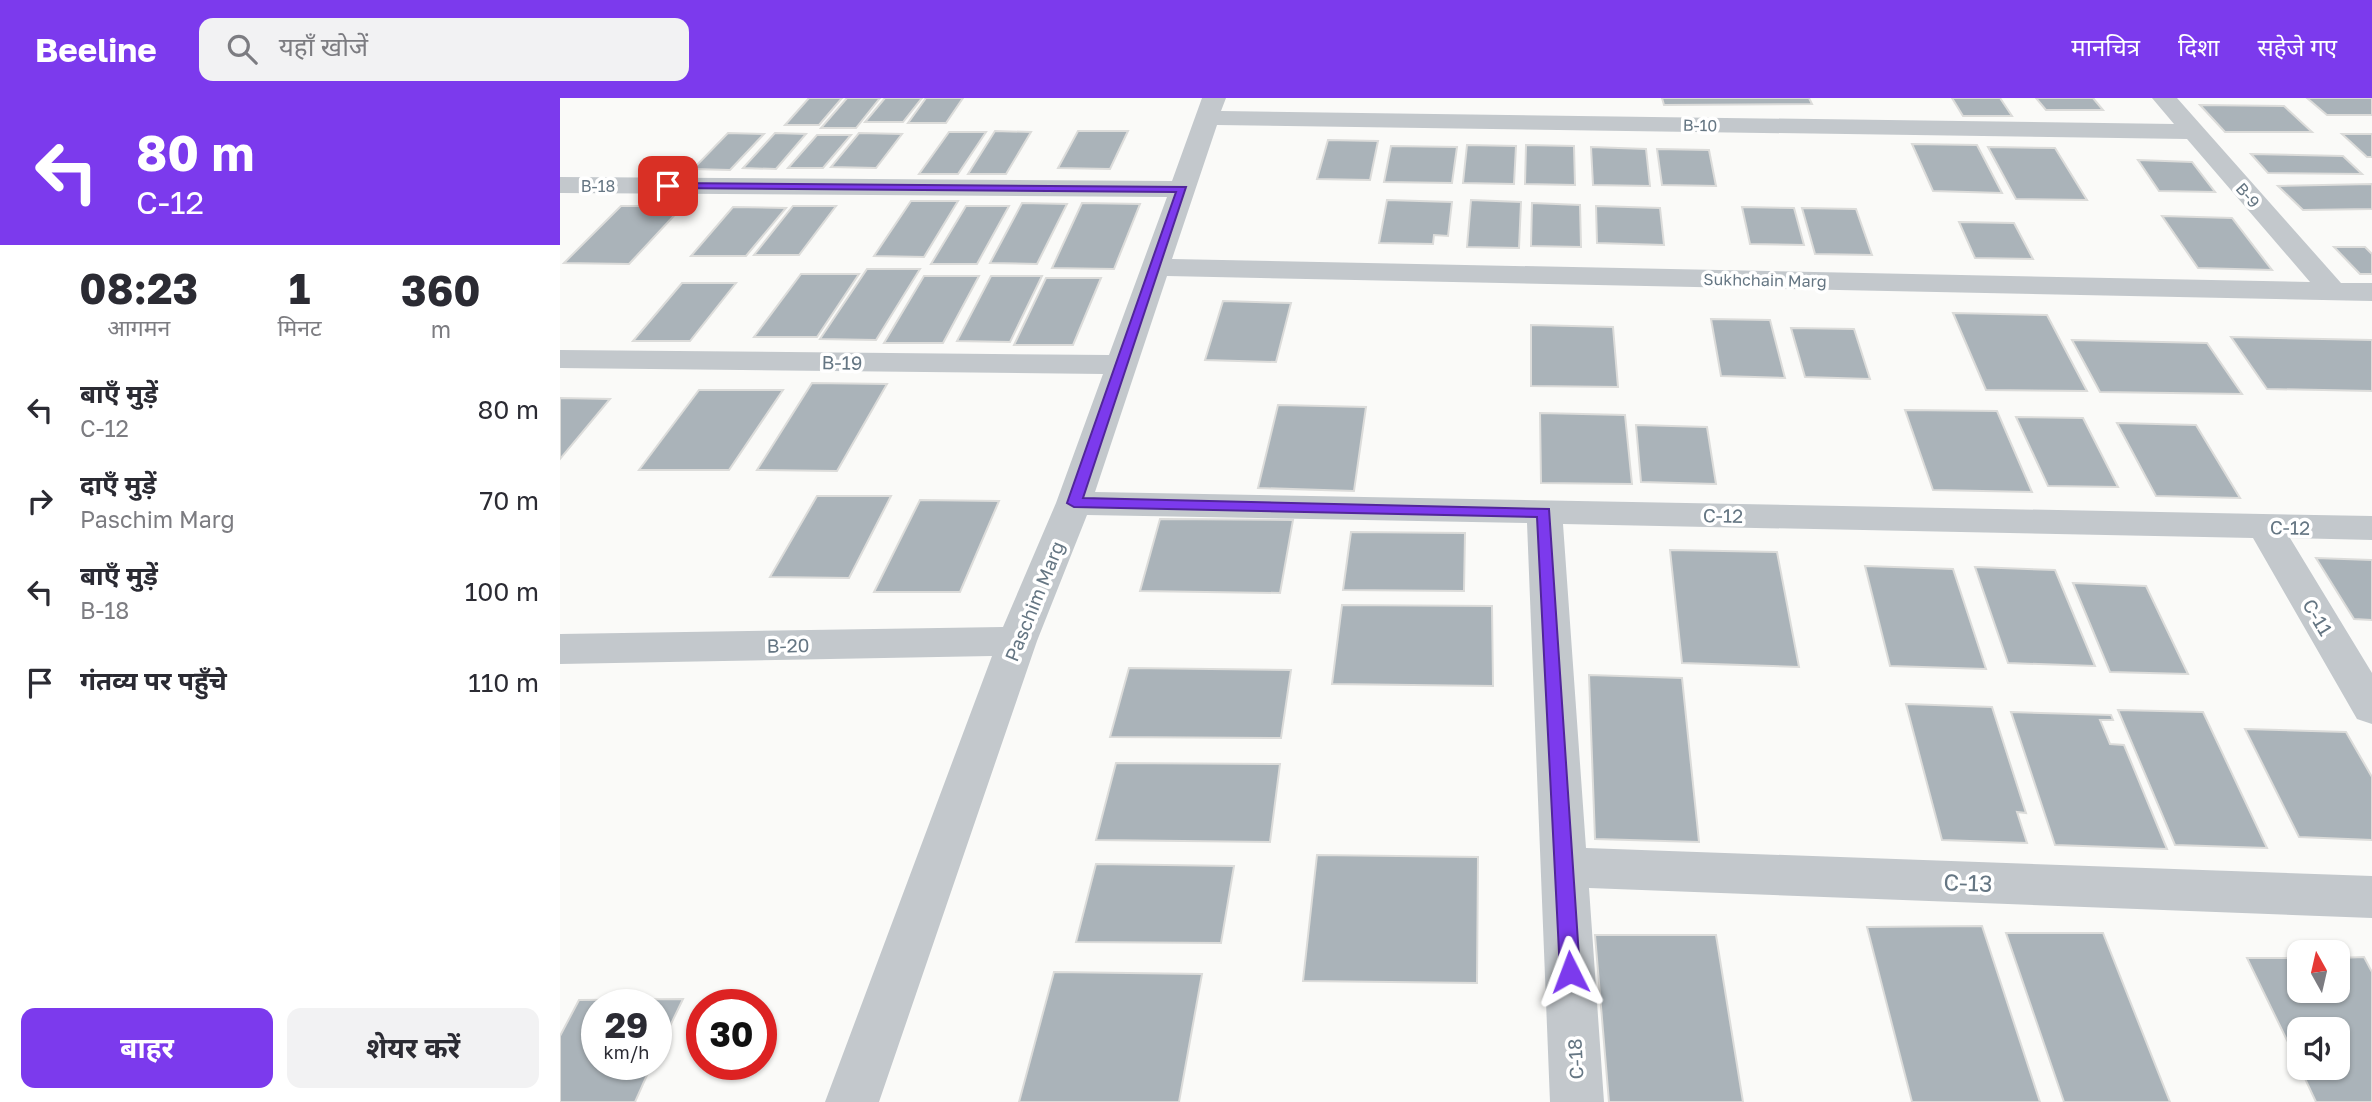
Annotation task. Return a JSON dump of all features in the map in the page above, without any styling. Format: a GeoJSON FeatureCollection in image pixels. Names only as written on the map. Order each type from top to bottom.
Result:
{"type":"FeatureCollection","features":[{"type":"Feature","properties":{"kind":"street","name":"B-9"},"geometry":{"type":"LineString","coordinates":[[2164,98],[2333,291]]}},
{"type":"Feature","properties":{"kind":"street","name":"B-10"},"geometry":{"type":"LineString","coordinates":[[1210,108],[1518,110],[1888,118],[2193,132]]}},
{"type":"Feature","properties":{"kind":"street","name":"Paschim Marg"},"geometry":{"type":"LineString","coordinates":[[852,1102],[1017,641],[1074,503],[1210,108]]}},
{"type":"Feature","properties":{"kind":"street","name":"B-18"},"geometry":{"type":"LineString","coordinates":[[560,186],[1182,189]]}},
{"type":"Feature","properties":{"kind":"street","name":"Sukhchain Marg"},"geometry":{"type":"LineString","coordinates":[[1157,267],[2372,292]]}},
{"type":"Feature","properties":{"kind":"street","name":"B-19"},"geometry":{"type":"LineString","coordinates":[[560,359],[1123,365]]}},
{"type":"Feature","properties":{"kind":"street","name":"C-12"},"geometry":{"type":"LineString","coordinates":[[1074,503],[2372,528]]}},
{"type":"Feature","properties":{"kind":"street","name":"C-18"},"geometry":{"type":"LineString","coordinates":[[1544,513],[1577,1102]]}},
{"type":"Feature","properties":{"kind":"street","name":"C-11"},"geometry":{"type":"LineString","coordinates":[[2264,526],[2372,708]]}},
{"type":"Feature","properties":{"kind":"street","name":"B-20"},"geometry":{"type":"LineString","coordinates":[[560,649],[1017,641]]}},
{"type":"Feature","properties":{"kind":"street","name":"C-13"},"geometry":{"type":"LineString","coordinates":[[1564,867],[2372,897]]}},
{"type":"Feature","properties":{"kind":"building"},"geometry":{"type":"Polygon","coordinates":[[[809,98],[842,98],[819,125],[785,125],[809,98]]]}},
{"type":"Feature","properties":{"kind":"building"},"geometry":{"type":"Polygon","coordinates":[[[847,98],[880,98],[856,128],[821,128],[847,98]]]}},
{"type":"Feature","properties":{"kind":"building"},"geometry":{"type":"Polygon","coordinates":[[[885,98],[922,98],[903,122],[865,122],[885,98]]]}},
{"type":"Feature","properties":{"kind":"building"},"geometry":{"type":"Polygon","coordinates":[[[926,98],[963,98],[946,123],[908,123],[926,98]]]}},
{"type":"Feature","properties":{"kind":"building"},"geometry":{"type":"Polygon","coordinates":[[[1662,98],[1809,98],[1812,104],[1664,105],[1662,98]]]}},
{"type":"Feature","properties":{"kind":"building"},"geometry":{"type":"Polygon","coordinates":[[[1952,98],[2000,98],[2012,116],[1963,116],[1952,98]]]}},
{"type":"Feature","properties":{"kind":"building"},"geometry":{"type":"Polygon","coordinates":[[[2036,98],[2093,98],[2103,110],[2046,110],[2036,98]]]}},
{"type":"Feature","properties":{"kind":"building"},"geometry":{"type":"Polygon","coordinates":[[[2307,98],[2372,98],[2372,115],[2327,115],[2307,98]]]}},
{"type":"Feature","properties":{"kind":"building"},"geometry":{"type":"Polygon","coordinates":[[[2200,105],[2284,106],[2312,132],[2225,132],[2200,105]]]}},
{"type":"Feature","properties":{"kind":"building"},"geometry":{"type":"Polygon","coordinates":[[[995,131],[1031,132],[1006,174],[968,174],[995,131]]]}},
{"type":"Feature","properties":{"kind":"building"},"geometry":{"type":"Polygon","coordinates":[[[1078,131],[1128,131],[1110,169],[1058,168],[1078,131]]]}},
{"type":"Feature","properties":{"kind":"building"},"geometry":{"type":"Polygon","coordinates":[[[949,132],[986,132],[958,174],[919,174],[949,132]]]}},
{"type":"Feature","properties":{"kind":"building"},"geometry":{"type":"Polygon","coordinates":[[[728,133],[764,134],[730,170],[693,169],[728,133]]]}},
{"type":"Feature","properties":{"kind":"building"},"geometry":{"type":"Polygon","coordinates":[[[775,133],[806,134],[776,169],[743,168],[775,133]]]}},
{"type":"Feature","properties":{"kind":"building"},"geometry":{"type":"Polygon","coordinates":[[[859,133],[902,134],[876,168],[831,167],[859,133]]]}},
{"type":"Feature","properties":{"kind":"building"},"geometry":{"type":"Polygon","coordinates":[[[2342,134],[2372,134],[2372,157],[2367,157],[2342,134]]]}},
{"type":"Feature","properties":{"kind":"building"},"geometry":{"type":"Polygon","coordinates":[[[817,135],[851,135],[823,168],[788,168],[817,135]]]}},
{"type":"Feature","properties":{"kind":"building"},"geometry":{"type":"Polygon","coordinates":[[[1328,140],[1378,141],[1370,180],[1317,179],[1328,140]]]}},
{"type":"Feature","properties":{"kind":"building"},"geometry":{"type":"Polygon","coordinates":[[[1912,144],[1977,145],[2002,193],[1933,191],[1912,144]]]}},
{"type":"Feature","properties":{"kind":"building"},"geometry":{"type":"Polygon","coordinates":[[[1467,145],[1516,146],[1514,184],[1463,183],[1467,145]]]}},
{"type":"Feature","properties":{"kind":"building"},"geometry":{"type":"Polygon","coordinates":[[[1526,145],[1574,146],[1575,185],[1525,184],[1526,145]]]}},
{"type":"Feature","properties":{"kind":"building"},"geometry":{"type":"Polygon","coordinates":[[[1391,146],[1457,147],[1452,183],[1384,182],[1391,146]]]}},
{"type":"Feature","properties":{"kind":"building"},"geometry":{"type":"Polygon","coordinates":[[[1591,147],[1646,149],[1650,186],[1593,185],[1591,147]]]}},
{"type":"Feature","properties":{"kind":"building"},"geometry":{"type":"Polygon","coordinates":[[[1988,147],[2055,148],[2087,200],[2016,199],[1988,147]]]}},
{"type":"Feature","properties":{"kind":"building"},"geometry":{"type":"Polygon","coordinates":[[[1657,149],[1709,150],[1716,186],[1662,185],[1657,149]]]}},
{"type":"Feature","properties":{"kind":"building"},"geometry":{"type":"Polygon","coordinates":[[[2251,154],[2343,156],[2362,174],[2268,173],[2251,154]]]}},
{"type":"Feature","properties":{"kind":"building"},"geometry":{"type":"Polygon","coordinates":[[[2138,160],[2192,162],[2215,192],[2159,191],[2138,160]]]}},
{"type":"Feature","properties":{"kind":"building"},"geometry":{"type":"Polygon","coordinates":[[[2372,184],[2372,209],[2303,210],[2278,186],[2372,184]]]}},
{"type":"Feature","properties":{"kind":"building"},"geometry":{"type":"Polygon","coordinates":[[[1387,200],[1452,202],[1448,236],[1434,235],[1433,244],[1379,243],[1387,200]]]}},
{"type":"Feature","properties":{"kind":"building"},"geometry":{"type":"Polygon","coordinates":[[[1471,200],[1521,202],[1519,248],[1467,247],[1471,200]]]}},
{"type":"Feature","properties":{"kind":"building"},"geometry":{"type":"Polygon","coordinates":[[[911,201],[958,201],[924,257],[874,256],[911,201]]]}},
{"type":"Feature","properties":{"kind":"building"},"geometry":{"type":"Polygon","coordinates":[[[1022,203],[1067,204],[1037,264],[990,263],[1022,203]]]}},
{"type":"Feature","properties":{"kind":"building"},"geometry":{"type":"Polygon","coordinates":[[[1082,203],[1140,204],[1114,269],[1052,268],[1082,203]]]}},
{"type":"Feature","properties":{"kind":"building"},"geometry":{"type":"Polygon","coordinates":[[[1532,203],[1580,205],[1581,247],[1531,246],[1532,203]]]}},
{"type":"Feature","properties":{"kind":"building"},"geometry":{"type":"Polygon","coordinates":[[[621,206],[683,206],[629,264],[564,263],[621,206]]]}},
{"type":"Feature","properties":{"kind":"building"},"geometry":{"type":"Polygon","coordinates":[[[793,206],[836,206],[799,255],[754,255],[793,206]]]}},
{"type":"Feature","properties":{"kind":"building"},"geometry":{"type":"Polygon","coordinates":[[[966,206],[1009,206],[977,264],[931,264],[966,206]]]}},
{"type":"Feature","properties":{"kind":"building"},"geometry":{"type":"Polygon","coordinates":[[[1596,206],[1660,208],[1664,245],[1597,243],[1596,206]]]}},
{"type":"Feature","properties":{"kind":"building"},"geometry":{"type":"Polygon","coordinates":[[[733,207],[786,208],[746,256],[691,256],[733,207]]]}},
{"type":"Feature","properties":{"kind":"building"},"geometry":{"type":"Polygon","coordinates":[[[1742,207],[1794,208],[1804,245],[1750,244],[1742,207]]]}},
{"type":"Feature","properties":{"kind":"building"},"geometry":{"type":"Polygon","coordinates":[[[1802,208],[1856,209],[1872,255],[1815,254],[1802,208]]]}},
{"type":"Feature","properties":{"kind":"building"},"geometry":{"type":"Polygon","coordinates":[[[2162,216],[2232,218],[2272,270],[2198,268],[2162,216]]]}},
{"type":"Feature","properties":{"kind":"building"},"geometry":{"type":"Polygon","coordinates":[[[1959,222],[2014,223],[2033,259],[1975,258],[1959,222]]]}},
{"type":"Feature","properties":{"kind":"building"},"geometry":{"type":"Polygon","coordinates":[[[2334,247],[2365,247],[2372,254],[2372,274],[2360,274],[2334,247]]]}},
{"type":"Feature","properties":{"kind":"building"},"geometry":{"type":"Polygon","coordinates":[[[867,269],[920,269],[876,340],[820,339],[867,269]]]}},
{"type":"Feature","properties":{"kind":"building"},"geometry":{"type":"Polygon","coordinates":[[[801,274],[859,274],[817,337],[754,337],[801,274]]]}},
{"type":"Feature","properties":{"kind":"building"},"geometry":{"type":"Polygon","coordinates":[[[924,276],[979,276],[943,343],[884,343],[924,276]]]}},
{"type":"Feature","properties":{"kind":"building"},"geometry":{"type":"Polygon","coordinates":[[[991,276],[1042,276],[1010,342],[957,341],[991,276]]]}},
{"type":"Feature","properties":{"kind":"building"},"geometry":{"type":"Polygon","coordinates":[[[1046,278],[1101,278],[1073,345],[1014,345],[1046,278]]]}},
{"type":"Feature","properties":{"kind":"building"},"geometry":{"type":"Polygon","coordinates":[[[682,283],[736,283],[690,341],[633,341],[682,283]]]}},
{"type":"Feature","properties":{"kind":"building"},"geometry":{"type":"Polygon","coordinates":[[[1223,301],[1291,303],[1276,362],[1205,360],[1223,301]]]}},
{"type":"Feature","properties":{"kind":"building"},"geometry":{"type":"Polygon","coordinates":[[[1953,313],[2047,315],[2087,391],[1986,390],[1953,313]]]}},
{"type":"Feature","properties":{"kind":"building"},"geometry":{"type":"Polygon","coordinates":[[[1711,319],[1770,320],[1785,378],[1721,376],[1711,319]]]}},
{"type":"Feature","properties":{"kind":"building"},"geometry":{"type":"Polygon","coordinates":[[[1531,325],[1613,327],[1618,387],[1531,386],[1531,325]]]}},
{"type":"Feature","properties":{"kind":"building"},"geometry":{"type":"Polygon","coordinates":[[[1791,328],[1854,329],[1870,379],[1805,377],[1791,328]]]}},
{"type":"Feature","properties":{"kind":"building"},"geometry":{"type":"Polygon","coordinates":[[[2231,337],[2372,340],[2372,391],[2267,389],[2231,337]]]}},
{"type":"Feature","properties":{"kind":"building"},"geometry":{"type":"Polygon","coordinates":[[[2072,340],[2207,343],[2242,394],[2100,392],[2072,340]]]}},
{"type":"Feature","properties":{"kind":"building"},"geometry":{"type":"Polygon","coordinates":[[[812,383],[887,384],[837,471],[757,470],[812,383]]]}},
{"type":"Feature","properties":{"kind":"building"},"geometry":{"type":"Polygon","coordinates":[[[699,390],[783,390],[729,470],[639,470],[699,390]]]}},
{"type":"Feature","properties":{"kind":"building"},"geometry":{"type":"Polygon","coordinates":[[[560,398],[610,399],[560,459],[560,398]]]}},
{"type":"Feature","properties":{"kind":"building"},"geometry":{"type":"Polygon","coordinates":[[[1278,405],[1366,407],[1354,491],[1258,488],[1278,405]]]}},
{"type":"Feature","properties":{"kind":"building"},"geometry":{"type":"Polygon","coordinates":[[[1905,410],[1997,411],[2032,492],[1933,490],[1905,410]]]}},
{"type":"Feature","properties":{"kind":"building"},"geometry":{"type":"Polygon","coordinates":[[[1540,413],[1625,415],[1632,484],[1541,483],[1540,413]]]}},
{"type":"Feature","properties":{"kind":"building"},"geometry":{"type":"Polygon","coordinates":[[[2016,417],[2083,418],[2118,487],[2048,486],[2016,417]]]}},
{"type":"Feature","properties":{"kind":"building"},"geometry":{"type":"Polygon","coordinates":[[[2117,423],[2196,425],[2240,498],[2156,496],[2117,423]]]}},
{"type":"Feature","properties":{"kind":"building"},"geometry":{"type":"Polygon","coordinates":[[[1636,425],[1707,427],[1716,484],[1641,482],[1636,425]]]}},
{"type":"Feature","properties":{"kind":"building"},"geometry":{"type":"Polygon","coordinates":[[[817,496],[891,496],[849,578],[770,577],[817,496]]]}},
{"type":"Feature","properties":{"kind":"building"},"geometry":{"type":"Polygon","coordinates":[[[920,500],[999,501],[960,592],[874,592],[920,500]]]}},
{"type":"Feature","properties":{"kind":"building"},"geometry":{"type":"Polygon","coordinates":[[[1160,519],[1293,520],[1280,593],[1140,591],[1160,519]]]}},
{"type":"Feature","properties":{"kind":"building"},"geometry":{"type":"Polygon","coordinates":[[[1351,532],[1465,533],[1464,591],[1343,590],[1351,532]]]}},
{"type":"Feature","properties":{"kind":"building"},"geometry":{"type":"Polygon","coordinates":[[[1670,550],[1777,552],[1799,667],[1682,663],[1670,550]]]}},
{"type":"Feature","properties":{"kind":"building"},"geometry":{"type":"Polygon","coordinates":[[[2316,558],[2372,560],[2372,620],[2354,619],[2316,558]]]}},
{"type":"Feature","properties":{"kind":"building"},"geometry":{"type":"Polygon","coordinates":[[[1865,566],[1953,569],[1986,669],[1890,666],[1865,566]]]}},
{"type":"Feature","properties":{"kind":"building"},"geometry":{"type":"Polygon","coordinates":[[[1975,567],[2055,570],[2095,666],[2008,663],[1975,567]]]}},
{"type":"Feature","properties":{"kind":"building"},"geometry":{"type":"Polygon","coordinates":[[[2073,583],[2146,586],[2188,674],[2110,672],[2073,583]]]}},
{"type":"Feature","properties":{"kind":"building"},"geometry":{"type":"Polygon","coordinates":[[[1342,605],[1492,606],[1493,686],[1332,684],[1342,605]]]}},
{"type":"Feature","properties":{"kind":"building"},"geometry":{"type":"Polygon","coordinates":[[[1129,668],[1291,670],[1281,738],[1110,737],[1129,668]]]}},
{"type":"Feature","properties":{"kind":"building"},"geometry":{"type":"Polygon","coordinates":[[[1589,675],[1682,678],[1699,842],[1595,839],[1589,675]]]}},
{"type":"Feature","properties":{"kind":"building"},"geometry":{"type":"Polygon","coordinates":[[[1906,704],[1992,707],[2026,813],[2017,812],[2027,843],[1942,840],[1906,704]]]}},
{"type":"Feature","properties":{"kind":"building"},"geometry":{"type":"Polygon","coordinates":[[[2118,710],[2203,712],[2267,848],[2175,845],[2118,710]]]}},
{"type":"Feature","properties":{"kind":"building"},"geometry":{"type":"Polygon","coordinates":[[[2011,712],[2111,715],[2113,720],[2100,720],[2110,744],[2124,745],[2167,849],[2055,845],[2011,712]]]}},
{"type":"Feature","properties":{"kind":"building"},"geometry":{"type":"Polygon","coordinates":[[[2245,729],[2346,732],[2372,777],[2372,840],[2299,837],[2245,729]]]}},
{"type":"Feature","properties":{"kind":"building"},"geometry":{"type":"Polygon","coordinates":[[[1116,763],[1280,764],[1270,842],[1096,840],[1116,763]]]}},
{"type":"Feature","properties":{"kind":"building"},"geometry":{"type":"Polygon","coordinates":[[[1317,855],[1478,857],[1477,983],[1303,981],[1317,855]]]}},
{"type":"Feature","properties":{"kind":"building"},"geometry":{"type":"Polygon","coordinates":[[[1096,864],[1234,866],[1221,943],[1076,942],[1096,864]]]}},
{"type":"Feature","properties":{"kind":"building"},"geometry":{"type":"Polygon","coordinates":[[[1982,926],[2040,1102],[1912,1102],[1867,927],[1982,926]]]}},
{"type":"Feature","properties":{"kind":"building"},"geometry":{"type":"Polygon","coordinates":[[[2006,933],[2103,933],[2170,1102],[2064,1102],[2006,933]]]}},
{"type":"Feature","properties":{"kind":"building"},"geometry":{"type":"Polygon","coordinates":[[[1595,935],[1716,935],[1743,1102],[1609,1102],[1595,935]]]}},
{"type":"Feature","properties":{"kind":"building"},"geometry":{"type":"Polygon","coordinates":[[[2364,957],[2372,972],[2372,1102],[2316,1102],[2306,1080],[2350,1080],[2350,1017],[2287,1017],[2287,1040],[2247,958],[2287,958],[2287,1003],[2350,1003],[2350,958],[2364,957]]]}},
{"type":"Feature","properties":{"kind":"building"},"geometry":{"type":"Polygon","coordinates":[[[1054,972],[1202,974],[1179,1102],[1019,1102],[1054,972]]]}},
{"type":"Feature","properties":{"kind":"building"},"geometry":{"type":"Polygon","coordinates":[[[672,999],[683,999],[672,1022],[672,999]]]}},
{"type":"Feature","properties":{"kind":"building"},"geometry":{"type":"Polygon","coordinates":[[[579,1000],[581,1080],[645,1080],[635,1102],[560,1102],[560,1036],[579,1000]]]}},
{"type":"Feature","properties":{"kind":"route"},"geometry":{"type":"LineString","coordinates":[[668,186],[1182,189],[1074,503],[1544,513],[1570,972]]}}]}
